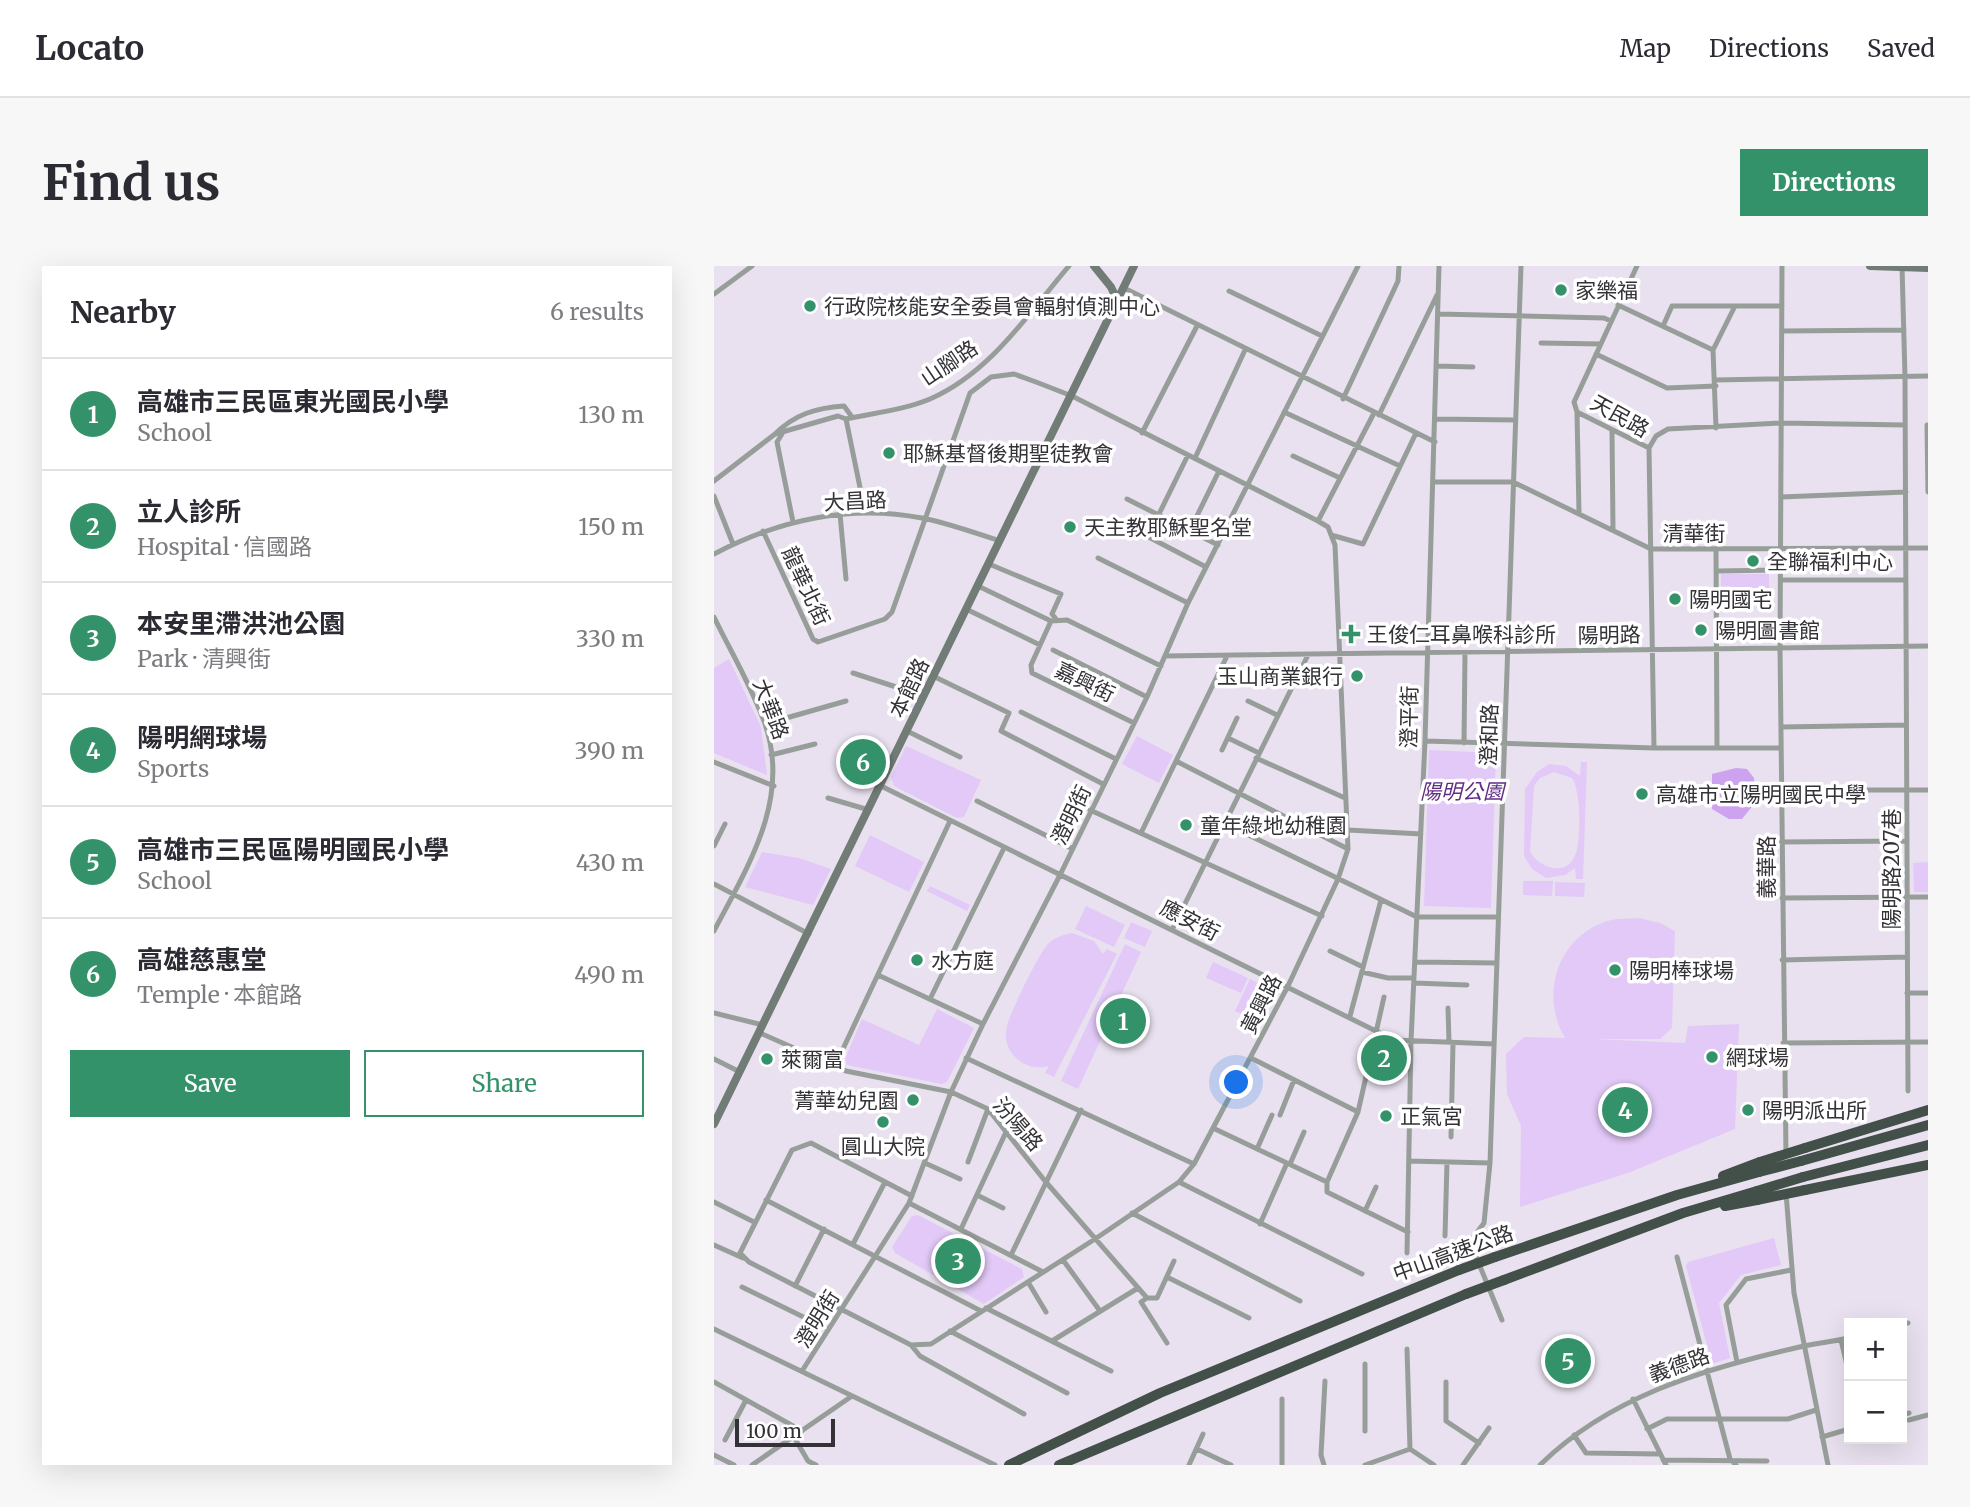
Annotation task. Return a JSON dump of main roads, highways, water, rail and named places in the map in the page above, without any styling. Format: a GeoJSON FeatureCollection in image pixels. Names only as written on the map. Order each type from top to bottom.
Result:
{"type":"FeatureCollection","features":[{"type":"Feature","properties":{"kind":"highway"},"geometry":{"type":"LineString","coordinates":[[1759,1167],[1805,1148],[1928,1110]]}},
{"type":"Feature","properties":{"kind":"highway"},"geometry":{"type":"LineString","coordinates":[[1759,1167],[1801,1161],[1928,1125]]}},
{"type":"Feature","properties":{"kind":"highway","name":"中山高速公路"},"geometry":{"type":"LineString","coordinates":[[1059,1465],[1466,1294],[1683,1213],[1757,1196],[1803,1177],[1928,1145]]}},
{"type":"Feature","properties":{"kind":"highway"},"geometry":{"type":"LineString","coordinates":[[1757,1196],[1805,1190],[1928,1165]]}},
{"type":"Feature","properties":{"kind":"highway","name":"中山高速公路"},"geometry":{"type":"LineString","coordinates":[[1009,1465],[1160,1393],[1459,1270],[1759,1167]]}},
{"type":"Feature","properties":{"kind":"place","name":"家樂福"},"geometry":{"type":"Point","coordinates":[1561,290]}},
{"type":"Feature","properties":{"kind":"place","name":"行政院核能安全委員會輻射偵測中心"},"geometry":{"type":"Point","coordinates":[810,306]}},
{"type":"Feature","properties":{"kind":"place","name":"耶穌基督後期聖徒教會"},"geometry":{"type":"Point","coordinates":[889,453]}},
{"type":"Feature","properties":{"kind":"place","name":"天主教耶穌聖名堂"},"geometry":{"type":"Point","coordinates":[1070,527]}},
{"type":"Feature","properties":{"kind":"place","name":"全聯福利中心"},"geometry":{"type":"Point","coordinates":[1753,561]}},
{"type":"Feature","properties":{"kind":"place","name":"陽明國宅"},"geometry":{"type":"Point","coordinates":[1675,599]}},
{"type":"Feature","properties":{"kind":"place","name":"陽明圖書館"},"geometry":{"type":"Point","coordinates":[1701,630]}},
{"type":"Feature","properties":{"kind":"place","name":"王俊仁耳鼻喉科診所"},"geometry":{"type":"Point","coordinates":[1351,634]}},
{"type":"Feature","properties":{"kind":"place","name":"玉山商業銀行"},"geometry":{"type":"Point","coordinates":[1357,676]}},
{"type":"Feature","properties":{"kind":"place","name":"高雄慈惠堂"},"geometry":{"type":"Point","coordinates":[863,762]}},
{"type":"Feature","properties":{"kind":"place","name":"高雄市立陽明國民中學"},"geometry":{"type":"Point","coordinates":[1642,794]}},
{"type":"Feature","properties":{"kind":"place","name":"童年綠地幼稚園"},"geometry":{"type":"Point","coordinates":[1186,825]}},
{"type":"Feature","properties":{"kind":"place","name":"水方庭"},"geometry":{"type":"Point","coordinates":[917,960]}},
{"type":"Feature","properties":{"kind":"place","name":"陽明棒球場"},"geometry":{"type":"Point","coordinates":[1615,970]}},
{"type":"Feature","properties":{"kind":"place","name":"高雄市三民區東光國民小學"},"geometry":{"type":"Point","coordinates":[1123,1021]}},
{"type":"Feature","properties":{"kind":"place","name":"網球場"},"geometry":{"type":"Point","coordinates":[1712,1057]}},
{"type":"Feature","properties":{"kind":"place","name":"立人診所"},"geometry":{"type":"Point","coordinates":[1384,1058]}},
{"type":"Feature","properties":{"kind":"place","name":"萊爾富"},"geometry":{"type":"Point","coordinates":[767,1059]}},
{"type":"Feature","properties":{"kind":"place","name":"菁華幼兒園"},"geometry":{"type":"Point","coordinates":[913,1100]}},
{"type":"Feature","properties":{"kind":"place","name":"陽明網球場"},"geometry":{"type":"Point","coordinates":[1625,1110]}},
{"type":"Feature","properties":{"kind":"place","name":"陽明派出所"},"geometry":{"type":"Point","coordinates":[1748,1110]}},
{"type":"Feature","properties":{"kind":"place","name":"正氣宮"},"geometry":{"type":"Point","coordinates":[1386,1116]}},
{"type":"Feature","properties":{"kind":"place","name":"圓山大院"},"geometry":{"type":"Point","coordinates":[883,1122]}},
{"type":"Feature","properties":{"kind":"place","name":"本安里滯洪池公園"},"geometry":{"type":"Point","coordinates":[958,1261]}},
{"type":"Feature","properties":{"kind":"place","name":"高雄市三民區陽明國民小學"},"geometry":{"type":"Point","coordinates":[1568,1361]}},
{"type":"Feature","properties":{"kind":"park label","name":"陽明公園"},"geometry":{"type":"Point","coordinates":[1462,791]}}]}
